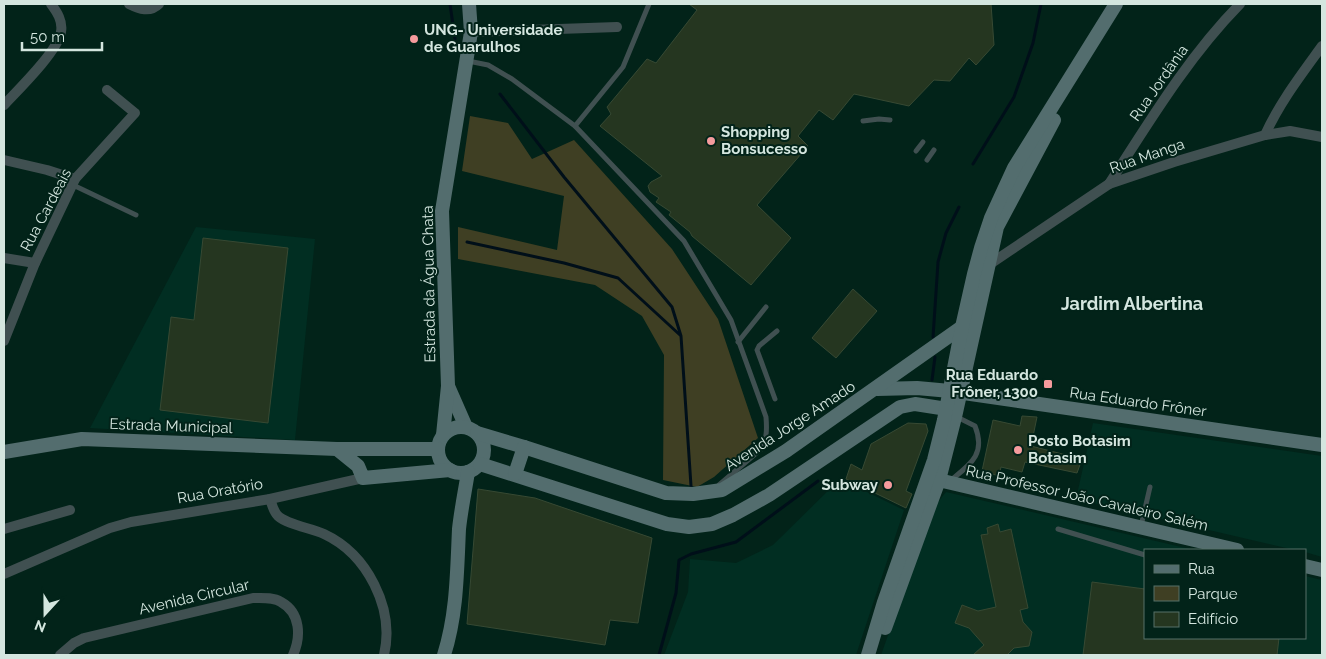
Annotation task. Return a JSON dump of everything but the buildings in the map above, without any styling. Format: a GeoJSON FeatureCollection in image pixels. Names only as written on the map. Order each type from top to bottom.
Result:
{"type":"FeatureCollection","features":[{"type":"Feature","properties":{"kind":"street"},"geometry":{"type":"LineString","coordinates":[[4,105],[35,72],[56,44],[61,32],[60,17],[51,4]]}},
{"type":"Feature","properties":{"kind":"street"},"geometry":{"type":"LineString","coordinates":[[129,4],[142,9],[155,7],[158,4]]}},
{"type":"Feature","properties":{"kind":"street","name":"Estrada da Água Chata"},"geometry":{"type":"LineString","coordinates":[[443,435],[448,386],[442,212],[471,32],[469,4]]}},
{"type":"Feature","properties":{"kind":"street"},"geometry":{"type":"LineString","coordinates":[[955,392],[962,327],[974,274],[991,218],[1014,168],[1116,4]]}},
{"type":"Feature","properties":{"kind":"street"},"geometry":{"type":"LineString","coordinates":[[877,655],[939,480],[949,414],[997,228],[1046,134],[1125,4]]}},
{"type":"Feature","properties":{"kind":"street","name":"Rua Jordânia"},"geometry":{"type":"LineString","coordinates":[[1110,184],[1166,96],[1201,49],[1240,4]]}},
{"type":"Feature","properties":{"kind":"street"},"geometry":{"type":"LineString","coordinates":[[471,32],[618,27]]}},
{"type":"Feature","properties":{"kind":"street"},"geometry":{"type":"LineString","coordinates":[[1265,135],[1275,114],[1292,87],[1322,46]]}},
{"type":"Feature","properties":{"kind":"street","name":"Rua Cardeais"},"geometry":{"type":"LineString","coordinates":[[4,341],[35,264],[74,182],[136,113],[107,90]]}},
{"type":"Feature","properties":{"kind":"street","name":"Rua Manga"},"geometry":{"type":"LineString","coordinates":[[974,274],[1110,184],[1174,162],[1265,135],[1290,131],[1322,137]]}},
{"type":"Feature","properties":{"kind":"street"},"geometry":{"type":"LineString","coordinates":[[4,160],[47,170],[74,182]]}},
{"type":"Feature","properties":{"kind":"street"},"geometry":{"type":"LineString","coordinates":[[4,258],[35,264]]}},
{"type":"Feature","properties":{"kind":"street"},"geometry":{"type":"LineString","coordinates":[[876,389],[962,327]]}},
{"type":"Feature","properties":{"kind":"street","name":"Estrada da Água Chata"},"geometry":{"type":"LineString","coordinates":[[448,386],[472,430]]}},
{"type":"Feature","properties":{"kind":"street","name":"Avenida Jorge Amado"},"geometry":{"type":"LineString","coordinates":[[472,430],[666,493],[693,494],[722,490],[786,452],[876,389],[917,388],[955,392]]}},
{"type":"Feature","properties":{"kind":"street","name":"Rua Eduardo Frôner"},"geometry":{"type":"LineString","coordinates":[[955,392],[1322,445]]}},
{"type":"Feature","properties":{"kind":"street"},"geometry":{"type":"LineString","coordinates":[[480,464],[668,524],[689,527],[712,524],[733,516],[769,495],[900,407],[915,404],[949,414]]}},
{"type":"Feature","properties":{"kind":"street"},"geometry":{"type":"LineString","coordinates":[[457,427],[472,430],[481,439],[484,451],[480,464],[474,469],[457,471],[441,461],[438,449],[443,435],[457,427]]}},
{"type":"Feature","properties":{"kind":"street","name":"Estrada Municipal"},"geometry":{"type":"LineString","coordinates":[[4,452],[82,439],[338,449],[438,449]]}},
{"type":"Feature","properties":{"kind":"street"},"geometry":{"type":"LineString","coordinates":[[515,474],[524,447]]}},
{"type":"Feature","properties":{"kind":"street"},"geometry":{"type":"LineString","coordinates":[[338,449],[355,462],[362,474],[372,458],[411,450]]}},
{"type":"Feature","properties":{"kind":"street"},"geometry":{"type":"LineString","coordinates":[[444,655],[450,634],[456,591],[460,527],[457,471]]}},
{"type":"Feature","properties":{"kind":"street","name":"Rua Oratório"},"geometry":{"type":"LineString","coordinates":[[4,574],[110,528],[131,522],[270,499],[362,474],[457,471]]}},
{"type":"Feature","properties":{"kind":"street"},"geometry":{"type":"LineString","coordinates":[[868,655],[890,585],[939,480]]}},
{"type":"Feature","properties":{"kind":"street","name":"Rua Professor João Cavaleiro Salém"},"geometry":{"type":"LineString","coordinates":[[939,480],[1233,549]]}},
{"type":"Feature","properties":{"kind":"street"},"geometry":{"type":"LineString","coordinates":[[270,499],[278,516],[325,534],[347,548],[358,559],[369,576],[381,603],[386,635],[384,655]]}},
{"type":"Feature","properties":{"kind":"street"},"geometry":{"type":"LineString","coordinates":[[4,529],[70,510]]}},
{"type":"Feature","properties":{"kind":"street"},"geometry":{"type":"LineString","coordinates":[[1306,566],[1322,570]]}},
{"type":"Feature","properties":{"kind":"street","name":"Avenida Circular"},"geometry":{"type":"LineString","coordinates":[[60,655],[74,643],[84,638],[253,598],[269,598],[281,601],[290,609],[297,620],[299,632],[298,645],[293,655]]}},
{"type":"Feature","properties":{"kind":"lane"},"geometry":{"type":"LineString","coordinates":[[575,126],[623,67],[649,4]]}},
{"type":"Feature","properties":{"kind":"lane"},"geometry":{"type":"LineString","coordinates":[[466,61],[488,65],[512,78],[575,126],[684,241],[731,320],[766,418],[766,441],[761,449],[711,492]]}},
{"type":"Feature","properties":{"kind":"lane"},"geometry":{"type":"LineString","coordinates":[[863,121],[890,120]]}},
{"type":"Feature","properties":{"kind":"lane"},"geometry":{"type":"LineString","coordinates":[[916,151],[923,142]]}},
{"type":"Feature","properties":{"kind":"lane"},"geometry":{"type":"LineString","coordinates":[[927,160],[934,150]]}},
{"type":"Feature","properties":{"kind":"lane"},"geometry":{"type":"LineString","coordinates":[[74,182],[136,214]]}},
{"type":"Feature","properties":{"kind":"lane"},"geometry":{"type":"LineString","coordinates":[[738,342],[766,307]]}},
{"type":"Feature","properties":{"kind":"lane"},"geometry":{"type":"LineString","coordinates":[[775,399],[758,350],[759,346],[777,331]]}},
{"type":"Feature","properties":{"kind":"lane"},"geometry":{"type":"LineString","coordinates":[[939,480],[970,466],[975,458],[979,444],[975,426],[949,414]]}},
{"type":"Feature","properties":{"kind":"lane"},"geometry":{"type":"LineString","coordinates":[[1141,528],[1150,487]]}},
{"type":"Feature","properties":{"kind":"lane"},"geometry":{"type":"LineString","coordinates":[[1058,529],[1144,554]]}},
{"type":"Feature","properties":{"kind":"shaded area"},"geometry":{"type":"Polygon","coordinates":[[[196,227],[315,239],[295,440],[90,428],[196,227]]]}},
{"type":"Feature","properties":{"kind":"shaded area"},"geometry":{"type":"Polygon","coordinates":[[[1093,423],[1322,456],[1322,557],[1306,552],[1306,549],[1291,549],[1076,499],[1093,423]]]}},
{"type":"Feature","properties":{"kind":"shaded area"},"geometry":{"type":"Polygon","coordinates":[[[840,479],[904,510],[856,655],[664,655],[688,592],[690,559],[736,563],[773,545],[840,479]]]}},
{"type":"Feature","properties":{"kind":"shaded area"},"geometry":{"type":"Polygon","coordinates":[[[946,492],[1190,549],[1144,549],[1144,639],[1306,639],[1306,576],[1322,580],[1322,655],[881,655],[933,508],[946,492]]]}},
{"type":"Feature","properties":{"kind":"green space"},"geometry":{"type":"Polygon","coordinates":[[[470,116],[508,123],[532,159],[574,140],[672,249],[718,319],[758,438],[714,477],[697,487],[663,480],[664,355],[642,316],[595,285],[458,259],[458,227],[557,250],[564,196],[462,171],[470,116]]]}},
{"type":"Feature","properties":{"kind":"waterway"},"geometry":{"type":"LineString","coordinates":[[450,4],[455,39]]}},
{"type":"Feature","properties":{"kind":"waterway"},"geometry":{"type":"LineString","coordinates":[[973,164],[1014,97],[1033,43],[1041,4]]}},
{"type":"Feature","properties":{"kind":"waterway"},"geometry":{"type":"LineString","coordinates":[[500,94],[564,177],[672,307],[681,336],[691,486]]}},
{"type":"Feature","properties":{"kind":"waterway"},"geometry":{"type":"LineString","coordinates":[[933,337],[938,262],[946,233],[959,207]]}},
{"type":"Feature","properties":{"kind":"waterway"},"geometry":{"type":"LineString","coordinates":[[467,242],[564,263],[618,278],[680,335]]}},
{"type":"Feature","properties":{"kind":"waterway"},"geometry":{"type":"LineString","coordinates":[[932,380],[935,357]]}},
{"type":"Feature","properties":{"kind":"waterway"},"geometry":{"type":"LineString","coordinates":[[659,655],[676,593],[679,560],[691,554],[736,542],[818,481]]}},
{"type":"Feature","properties":{"kind":"place","name":"UNG- Universidade de Guarulhos"},"geometry":{"type":"Point","coordinates":[414,39]}},
{"type":"Feature","properties":{"kind":"place","name":"Shopping Bonsucesso"},"geometry":{"type":"Point","coordinates":[711,141]}},
{"type":"Feature","properties":{"kind":"place","name":"Rua Eduardo Frôner, 1300"},"geometry":{"type":"Point","coordinates":[1048,384]}},
{"type":"Feature","properties":{"kind":"place","name":"Posto Botasim Botasim"},"geometry":{"type":"Point","coordinates":[1018,450]}},
{"type":"Feature","properties":{"kind":"place","name":"Subway"},"geometry":{"type":"Point","coordinates":[888,485]}},
{"type":"Feature","properties":{"kind":"district","name":"Jardim Albertina"},"geometry":{"type":"Point","coordinates":[1132,303]}}]}
